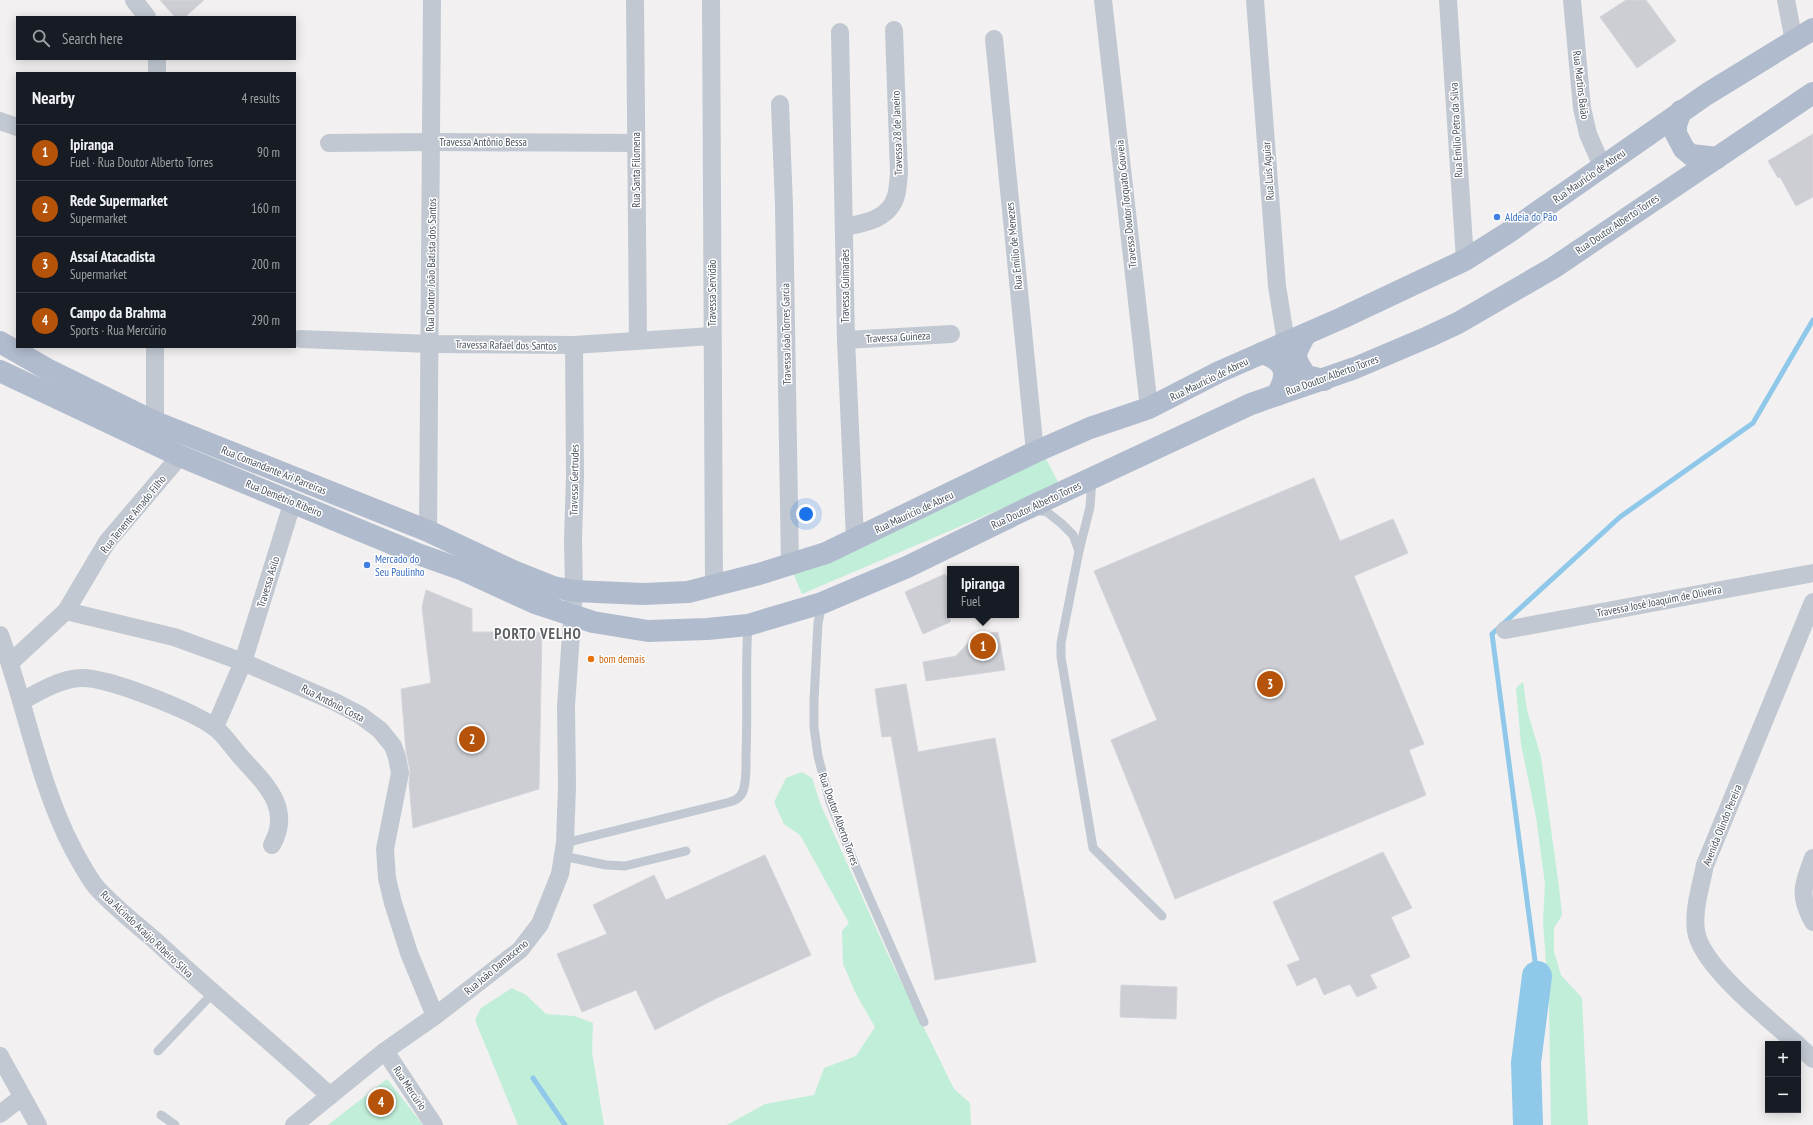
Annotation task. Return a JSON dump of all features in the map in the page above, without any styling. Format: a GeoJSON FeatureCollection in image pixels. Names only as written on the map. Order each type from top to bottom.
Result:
{"type":"FeatureCollection","features":[{"type":"Feature","properties":{"kind":"main road","name":"Rua Maurício de Abreu"},"geometry":{"type":"LineString","coordinates":[[553,586],[574,591],[643,594],[688,592],[790,565],[826,553],[1035,452],[1090,428],[1149,408],[1262,353],[1465,260],[1506,234],[1681,111],[1813,29]]}},
{"type":"Feature","properties":{"kind":"main road","name":"Rua Doutor Alberto Torres"},"geometry":{"type":"LineString","coordinates":[[573,615],[593,622],[648,631],[707,629],[748,625],[822,603],[907,567],[1026,509],[1251,404],[1324,380],[1458,323],[1553,268],[1813,93]]}},
{"type":"Feature","properties":{"kind":"main road"},"geometry":{"type":"LineString","coordinates":[[1681,111],[1676,125],[1676,134],[1684,149],[1691,155],[1717,158]]}},
{"type":"Feature","properties":{"kind":"main road"},"geometry":{"type":"LineString","coordinates":[[1295,339],[1295,354],[1297,362],[1306,376],[1324,380]]}},
{"type":"Feature","properties":{"kind":"main road","name":"Rua Comandante Ari Parreiras"},"geometry":{"type":"LineString","coordinates":[[1,345],[155,422],[428,531],[513,571],[553,586]]}},
{"type":"Feature","properties":{"kind":"main road"},"geometry":{"type":"LineString","coordinates":[[1262,353],[1276,358],[1284,368],[1283,383],[1277,395]]}},
{"type":"Feature","properties":{"kind":"main road","name":"Rua Demétrio Ribeiro"},"geometry":{"type":"LineString","coordinates":[[0,371],[180,456],[415,553],[463,570],[535,603],[573,615]]}},
{"type":"Feature","properties":{"kind":"street"},"geometry":{"type":"LineString","coordinates":[[134,0],[146,16]]}},
{"type":"Feature","properties":{"kind":"street","name":"Rua Doutor João Batista dos Santos"},"geometry":{"type":"LineString","coordinates":[[428,531],[432,0]]}},
{"type":"Feature","properties":{"kind":"street","name":"Rua Santa Filomena"},"geometry":{"type":"LineString","coordinates":[[635,0],[638,340]]}},
{"type":"Feature","properties":{"kind":"street","name":"Travessa Servidão"},"geometry":{"type":"LineString","coordinates":[[711,0],[714,585]]}},
{"type":"Feature","properties":{"kind":"street","name":"Travessa Doutor Torquato Gouveia"},"geometry":{"type":"LineString","coordinates":[[1103,0],[1149,408]]}},
{"type":"Feature","properties":{"kind":"street","name":"Rua Luís Aguiar"},"geometry":{"type":"LineString","coordinates":[[1255,0],[1277,286],[1295,339]]}},
{"type":"Feature","properties":{"kind":"street","name":"Rua Emílio Petra da Silva"},"geometry":{"type":"LineString","coordinates":[[1448,0],[1465,260]]}},
{"type":"Feature","properties":{"kind":"street","name":"Rua Martins Baião"},"geometry":{"type":"LineString","coordinates":[[1572,0],[1582,108],[1588,134],[1602,166]]}},
{"type":"Feature","properties":{"kind":"street"},"geometry":{"type":"LineString","coordinates":[[1786,0],[1794,41]]}},
{"type":"Feature","properties":{"kind":"street","name":"Travessa 28 de Janeiro"},"geometry":{"type":"LineString","coordinates":[[845,227],[880,218],[890,208],[896,196],[899,174],[894,30]]}},
{"type":"Feature","properties":{"kind":"street","name":"Travessa Guimarães"},"geometry":{"type":"LineString","coordinates":[[840,32],[843,206],[845,227],[846,340],[855,539]]}},
{"type":"Feature","properties":{"kind":"street","name":"Rua Emílio de Menezes"},"geometry":{"type":"LineString","coordinates":[[994,39],[1035,452]]}},
{"type":"Feature","properties":{"kind":"street"},"geometry":{"type":"LineString","coordinates":[[157,60],[157,72]]}},
{"type":"Feature","properties":{"kind":"street","name":"Travessa João Torres Garcia"},"geometry":{"type":"LineString","coordinates":[[780,104],[784,206],[790,565]]}},
{"type":"Feature","properties":{"kind":"street"},"geometry":{"type":"LineString","coordinates":[[0,121],[16,127]]}},
{"type":"Feature","properties":{"kind":"street","name":"Travessa Antônio Bessa"},"geometry":{"type":"LineString","coordinates":[[329,143],[636,143]]}},
{"type":"Feature","properties":{"kind":"street","name":"Travessa Guineza"},"geometry":{"type":"LineString","coordinates":[[846,340],[951,334]]}},
{"type":"Feature","properties":{"kind":"street","name":"Travessa Rafael dos Santos"},"geometry":{"type":"LineString","coordinates":[[300,339],[430,344],[574,345],[712,336]]}},
{"type":"Feature","properties":{"kind":"street","name":"Travessa Gertrudes"},"geometry":{"type":"LineString","coordinates":[[573,615],[575,477],[574,345]]}},
{"type":"Feature","properties":{"kind":"street"},"geometry":{"type":"LineString","coordinates":[[155,348],[155,422]]}},
{"type":"Feature","properties":{"kind":"street","name":"Rua Tenente Amado Filho"},"geometry":{"type":"LineString","coordinates":[[10,663],[66,611],[107,542],[180,456]]}},
{"type":"Feature","properties":{"kind":"street","name":"Travessa Asilo"},"geometry":{"type":"LineString","coordinates":[[215,727],[243,662],[293,502]]}},
{"type":"Feature","properties":{"kind":"street","name":"Travessa José Joaquim de Oliveira"},"geometry":{"type":"LineString","coordinates":[[1505,630],[1813,572]]}},
{"type":"Feature","properties":{"kind":"street","name":"Avenida Olindo Pereira"},"geometry":{"type":"LineString","coordinates":[[1793,1041],[1710,961],[1702,950],[1696,933],[1695,920],[1705,865],[1813,602]]}},
{"type":"Feature","properties":{"kind":"street","name":"Rua Antônio Costa"},"geometry":{"type":"LineString","coordinates":[[66,611],[174,637],[243,662],[360,715],[380,730],[393,746],[398,757],[400,773],[386,849],[388,878],[393,903],[409,953],[435,1016]]}},
{"type":"Feature","properties":{"kind":"street","name":"Rua João Damasceno"},"geometry":{"type":"LineString","coordinates":[[294,1125],[385,1051],[435,1016],[520,950],[540,924],[560,874],[564,850],[567,786],[566,706],[573,615]]}},
{"type":"Feature","properties":{"kind":"street","name":"Rua Alcindo Araújo Ribeiro Silva"},"geometry":{"type":"LineString","coordinates":[[0,635],[56,810],[74,850],[96,887],[330,1096]]}},
{"type":"Feature","properties":{"kind":"street"},"geometry":{"type":"LineString","coordinates":[[22,701],[46,687],[75,679],[92,679],[112,683],[182,710],[215,727],[269,788],[277,805],[280,828],[272,845]]}},
{"type":"Feature","properties":{"kind":"street"},"geometry":{"type":"LineString","coordinates":[[1813,858],[1803,892],[1804,902],[1813,922]]}},
{"type":"Feature","properties":{"kind":"street","name":"Avenida Olindo Pereira"},"geometry":{"type":"LineString","coordinates":[[1801,1048],[1813,1059]]}},
{"type":"Feature","properties":{"kind":"street","name":"Rua Mercúrio"},"geometry":{"type":"LineString","coordinates":[[385,1051],[434,1125]]}},
{"type":"Feature","properties":{"kind":"street"},"geometry":{"type":"LineString","coordinates":[[0,1056],[38,1125]]}},
{"type":"Feature","properties":{"kind":"street"},"geometry":{"type":"LineString","coordinates":[[0,1114],[22,1097]]}},
{"type":"Feature","properties":{"kind":"lane"},"geometry":{"type":"LineString","coordinates":[[1092,479],[1090,507],[1079,551],[1061,643],[1061,657],[1093,848],[1162,916]]}},
{"type":"Feature","properties":{"kind":"lane"},"geometry":{"type":"LineString","coordinates":[[1026,509],[1047,512],[1073,535],[1079,551]]}},
{"type":"Feature","properties":{"kind":"lane","name":"Rua Doutor Alberto Torres"},"geometry":{"type":"LineString","coordinates":[[822,603],[818,622],[814,701],[814,727],[818,756],[830,802],[856,867],[924,1022]]}},
{"type":"Feature","properties":{"kind":"lane"},"geometry":{"type":"LineString","coordinates":[[564,850],[739,798],[743,792],[745,782],[747,743],[746,656],[748,625]]}},
{"type":"Feature","properties":{"kind":"lane"},"geometry":{"type":"LineString","coordinates":[[564,850],[606,865],[625,866],[686,851]]}},
{"type":"Feature","properties":{"kind":"lane"},"geometry":{"type":"LineString","coordinates":[[158,1051],[213,993]]}},
{"type":"Feature","properties":{"kind":"lane"},"geometry":{"type":"LineString","coordinates":[[161,1115],[175,1125]]}},
{"type":"Feature","properties":{"kind":"green space"},"geometry":{"type":"Polygon","coordinates":[[[1044,455],[1059,484],[802,594],[793,573],[1044,455]]]}},
{"type":"Feature","properties":{"kind":"green space"},"geometry":{"type":"Polygon","coordinates":[[[1523,682],[1527,710],[1541,757],[1559,887],[1562,915],[1554,928],[1554,952],[1561,975],[1582,998],[1588,1125],[1551,1125],[1549,1002],[1543,922],[1545,884],[1536,817],[1521,744],[1516,688],[1523,682]]]}},
{"type":"Feature","properties":{"kind":"green space"},"geometry":{"type":"Polygon","coordinates":[[[802,772],[812,778],[820,803],[889,957],[954,1089],[970,1103],[971,1125],[727,1125],[765,1104],[814,1095],[824,1068],[856,1056],[875,1027],[856,994],[843,964],[842,931],[849,923],[800,835],[784,824],[774,802],[786,778],[802,772]]]}},
{"type":"Feature","properties":{"kind":"green space"},"geometry":{"type":"Polygon","coordinates":[[[512,988],[526,995],[546,1014],[574,1016],[593,1023],[592,1052],[604,1125],[518,1125],[475,1020],[481,1008],[512,988]]]}},
{"type":"Feature","properties":{"kind":"green space"},"geometry":{"type":"Polygon","coordinates":[[[387,1079],[423,1125],[328,1125],[387,1079]]]}},
{"type":"Feature","properties":{"kind":"building"},"geometry":{"type":"Polygon","coordinates":[[[160,0],[204,0],[186,16],[174,16],[160,0]]]}},
{"type":"Feature","properties":{"kind":"building"},"geometry":{"type":"Polygon","coordinates":[[[1626,0],[1646,0],[1676,41],[1637,68],[1600,17],[1626,0]]]}},
{"type":"Feature","properties":{"kind":"building"},"geometry":{"type":"Polygon","coordinates":[[[1813,134],[1813,197],[1796,206],[1780,177],[1778,178],[1768,161],[1813,134]]]}},
{"type":"Feature","properties":{"kind":"building"},"geometry":{"type":"Polygon","coordinates":[[[1314,478],[1340,541],[1393,519],[1408,553],[1354,576],[1424,744],[1409,750],[1426,795],[1175,899],[1111,740],[1157,720],[1094,571],[1314,478]]]}},
{"type":"Feature","properties":{"kind":"building"},"geometry":{"type":"Polygon","coordinates":[[[945,574],[947,578],[947,618],[950,618],[950,622],[923,634],[905,592],[945,574]]]}},
{"type":"Feature","properties":{"kind":"building"},"geometry":{"type":"Polygon","coordinates":[[[426,590],[472,609],[472,632],[542,632],[539,789],[413,828],[409,783],[410,771],[406,751],[401,689],[431,683],[422,607],[426,590]]]}},
{"type":"Feature","properties":{"kind":"building"},"geometry":{"type":"Polygon","coordinates":[[[998,632],[1005,670],[926,681],[923,662],[956,656],[976,635],[998,632]]]}},
{"type":"Feature","properties":{"kind":"building"},"geometry":{"type":"Polygon","coordinates":[[[906,684],[918,752],[995,738],[1036,962],[935,980],[891,736],[882,737],[875,689],[906,684]]]}},
{"type":"Feature","properties":{"kind":"building"},"geometry":{"type":"Polygon","coordinates":[[[1383,852],[1412,908],[1391,917],[1410,957],[1370,975],[1377,988],[1357,997],[1350,984],[1324,995],[1316,977],[1297,986],[1287,965],[1300,960],[1273,902],[1383,852]]]}},
{"type":"Feature","properties":{"kind":"building"},"geometry":{"type":"Polygon","coordinates":[[[765,855],[811,955],[715,999],[655,1030],[636,990],[582,1012],[557,954],[607,934],[593,905],[654,875],[666,900],[765,855]]]}},
{"type":"Feature","properties":{"kind":"building"},"geometry":{"type":"Polygon","coordinates":[[[1121,985],[1177,987],[1176,1019],[1120,1017],[1121,985]]]}},
{"type":"Feature","properties":{"kind":"waterway"},"geometry":{"type":"LineString","coordinates":[[1537,976],[1492,634],[1620,517],[1753,423],[1813,320]]}},
{"type":"Feature","properties":{"kind":"waterway"},"geometry":{"type":"LineString","coordinates":[[1528,1125],[1526,1063],[1537,976]]}},
{"type":"Feature","properties":{"kind":"waterway"},"geometry":{"type":"LineString","coordinates":[[533,1078],[565,1125]]}},
{"type":"Feature","properties":{"kind":"place","name":"Aldeia do Pão"},"geometry":{"type":"Point","coordinates":[1497,217]}},
{"type":"Feature","properties":{"kind":"place","name":"Mercado do Seu Paulinho"},"geometry":{"type":"Point","coordinates":[367,565]}},
{"type":"Feature","properties":{"kind":"place","name":"Ipiranga"},"geometry":{"type":"Point","coordinates":[983,646]}},
{"type":"Feature","properties":{"kind":"place","name":"bom demais"},"geometry":{"type":"Point","coordinates":[591,659]}},
{"type":"Feature","properties":{"kind":"place","name":"Assaí Atacadista"},"geometry":{"type":"Point","coordinates":[1270,684]}},
{"type":"Feature","properties":{"kind":"place","name":"Rede Supermarket"},"geometry":{"type":"Point","coordinates":[472,739]}},
{"type":"Feature","properties":{"kind":"place","name":"Campo da Brahma"},"geometry":{"type":"Point","coordinates":[381,1102]}},
{"type":"Feature","properties":{"kind":"district","name":"PORTO VELHO"},"geometry":{"type":"Point","coordinates":[538,634]}}]}
